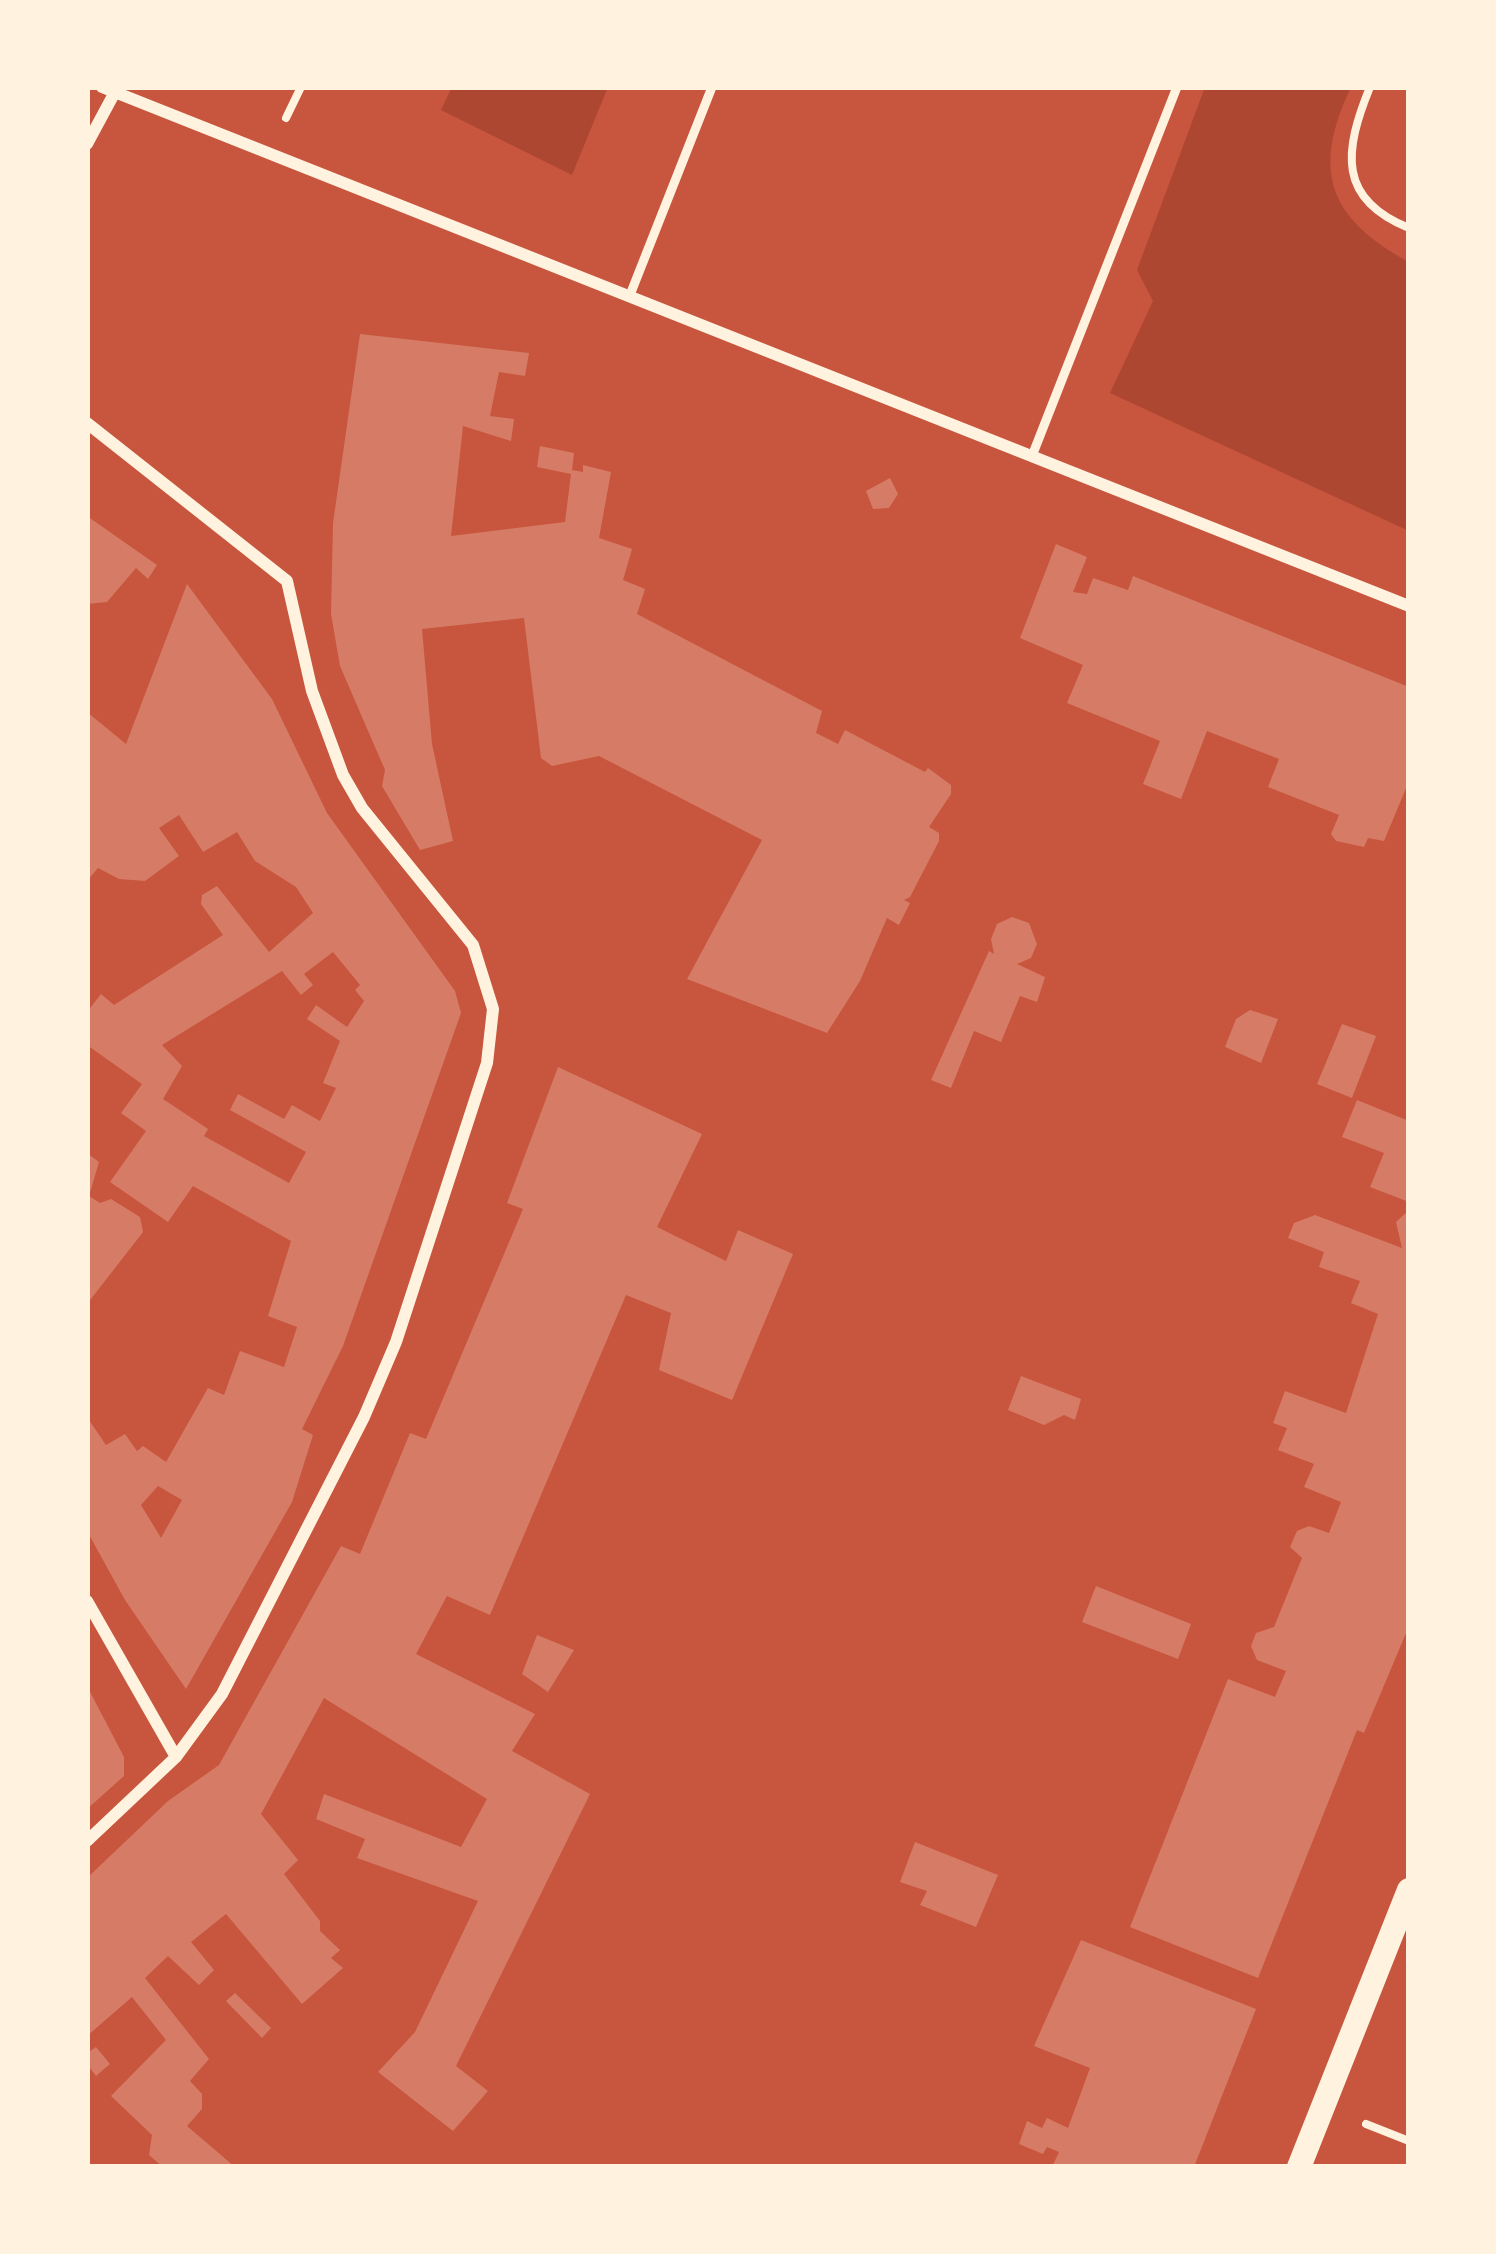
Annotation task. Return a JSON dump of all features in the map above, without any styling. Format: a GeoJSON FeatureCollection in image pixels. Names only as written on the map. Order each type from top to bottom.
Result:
{"type":"FeatureCollection","features":[{"type":"Feature","properties":{"kind":"main road"},"geometry":{"type":"LineString","coordinates":[[1299,2167],[1409,1890]]}},
{"type":"Feature","properties":{"kind":"street"},"geometry":{"type":"LineString","coordinates":[[87,144],[108,90],[1409,606]]}},
{"type":"Feature","properties":{"kind":"street"},"geometry":{"type":"LineString","coordinates":[[87,423],[286,581],[312,691],[343,776],[362,808],[473,945],[493,1009],[488,1063],[380,1382],[222,1694],[176,1756],[87,1841]]}},
{"type":"Feature","properties":{"kind":"street"},"geometry":{"type":"LineString","coordinates":[[87,1601],[176,1756]]}},
{"type":"Feature","properties":{"kind":"lane"},"geometry":{"type":"LineString","coordinates":[[630,295],[712,87]]}},
{"type":"Feature","properties":{"kind":"lane"},"geometry":{"type":"LineString","coordinates":[[1031,456],[1178,87]]}},
{"type":"Feature","properties":{"kind":"path"},"geometry":{"type":"LineString","coordinates":[[1370,87],[1351,145],[1353,181],[1366,203],[1409,229]]}},
{"type":"Feature","properties":{"kind":"shaded area"},"geometry":{"type":"Polygon","coordinates":[[[452,87],[608,87],[572,175],[441,110],[452,87]]]}},
{"type":"Feature","properties":{"kind":"shaded area"},"geometry":{"type":"Polygon","coordinates":[[[1205,87],[1351,87],[1332,144],[1335,190],[1361,228],[1409,262],[1409,531],[1110,393],[1153,301],[1137,270],[1205,87]]]}},
{"type":"Feature","properties":{"kind":"building"},"geometry":{"type":"Polygon","coordinates":[[[360,334],[529,353],[525,376],[499,372],[490,416],[514,419],[511,441],[463,426],[451,536],[565,522],[571,474],[537,467],[540,446],[574,453],[572,470],[583,472],[583,465],[611,472],[599,538],[632,549],[623,580],[645,589],[637,614],[822,711],[816,733],[838,744],[845,730],[925,772],[928,768],[951,785],[951,794],[929,827],[939,833],[939,841],[910,897],[904,900],[910,903],[899,925],[887,918],[860,981],[827,1033],[687,979],[762,840],[599,756],[552,766],[541,758],[524,618],[422,629],[432,744],[453,841],[420,850],[382,786],[385,770],[340,666],[331,614],[333,523],[360,334]]]}},
{"type":"Feature","properties":{"kind":"building"},"geometry":{"type":"Polygon","coordinates":[[[890,478],[898,494],[889,508],[873,509],[866,491],[890,478]]]}},
{"type":"Feature","properties":{"kind":"building"},"geometry":{"type":"Polygon","coordinates":[[[87,516],[157,565],[148,579],[136,568],[107,602],[87,604],[87,516]]]}},
{"type":"Feature","properties":{"kind":"building"},"geometry":{"type":"Polygon","coordinates":[[[1056,544],[1087,557],[1073,592],[1087,594],[1093,578],[1128,590],[1133,576],[1409,687],[1409,781],[1384,841],[1368,838],[1364,847],[1336,841],[1331,834],[1339,815],[1268,787],[1279,759],[1207,731],[1181,799],[1143,784],[1160,741],[1067,703],[1083,665],[1020,638],[1056,544]]]}},
{"type":"Feature","properties":{"kind":"building"},"geometry":{"type":"Polygon","coordinates":[[[187,584],[272,699],[327,813],[455,991],[461,1013],[343,1346],[302,1429],[313,1435],[292,1502],[186,1689],[125,1600],[87,1531],[87,1417],[106,1445],[125,1434],[137,1451],[143,1446],[166,1462],[208,1388],[224,1395],[240,1351],[284,1367],[297,1327],[268,1316],[291,1241],[193,1186],[168,1222],[110,1182],[146,1131],[121,1113],[142,1084],[87,1045],[87,1012],[101,994],[114,1005],[223,935],[201,904],[202,895],[217,886],[269,952],[313,913],[296,887],[255,861],[237,832],[203,852],[179,815],[159,828],[179,856],[145,881],[119,879],[98,868],[87,881],[87,712],[126,744],[187,584]],[[333,952],[304,974],[313,985],[301,995],[282,971],[162,1045],[182,1066],[163,1099],[208,1129],[204,1136],[289,1183],[306,1152],[230,1110],[238,1094],[284,1119],[292,1105],[320,1121],[336,1088],[323,1083],[340,1041],[307,1019],[316,1005],[347,1027],[364,1001],[355,990],[360,985],[333,952]],[[158,1486],[141,1505],[161,1538],[182,1500],[158,1486]]]}},
{"type":"Feature","properties":{"kind":"building"},"geometry":{"type":"Polygon","coordinates":[[[1012,917],[1029,923],[1037,944],[1031,958],[1017,964],[1045,977],[1037,1002],[1020,996],[1001,1042],[974,1031],[951,1088],[931,1080],[989,951],[994,954],[991,939],[997,924],[1012,917]]]}},
{"type":"Feature","properties":{"kind":"building"},"geometry":{"type":"Polygon","coordinates":[[[1250,1010],[1278,1019],[1261,1063],[1225,1047],[1236,1019],[1250,1010]]]}},
{"type":"Feature","properties":{"kind":"building"},"geometry":{"type":"Polygon","coordinates":[[[1342,1024],[1376,1036],[1352,1098],[1317,1084],[1342,1024]]]}},
{"type":"Feature","properties":{"kind":"building"},"geometry":{"type":"Polygon","coordinates":[[[558,1067],[702,1134],[657,1227],[726,1261],[738,1230],[793,1254],[732,1400],[659,1370],[671,1313],[626,1295],[490,1615],[447,1596],[416,1654],[535,1714],[512,1751],[590,1794],[456,2066],[488,2091],[453,2131],[378,2072],[415,2032],[478,1901],[357,1858],[365,1839],[316,1819],[324,1794],[461,1847],[487,1799],[324,1698],[261,1814],[298,1860],[284,1874],[320,1921],[320,1931],[340,1950],[331,1958],[343,1968],[302,2004],[226,1914],[191,1942],[214,1970],[199,1985],[168,1956],[145,1978],[209,2059],[190,2081],[202,2094],[202,2109],[187,2126],[235,2167],[163,2167],[149,2155],[152,2135],[111,2096],[166,2040],[132,1997],[87,2036],[87,1878],[168,1801],[219,1765],[341,1546],[360,1554],[410,1433],[426,1439],[523,1209],[507,1203],[558,1067]]]}},
{"type":"Feature","properties":{"kind":"building"},"geometry":{"type":"Polygon","coordinates":[[[1357,1100],[1409,1121],[1409,1202],[1370,1187],[1384,1153],[1342,1137],[1357,1100]]]}},
{"type":"Feature","properties":{"kind":"building"},"geometry":{"type":"Polygon","coordinates":[[[87,1153],[99,1162],[89,1196],[100,1203],[111,1199],[140,1217],[143,1232],[87,1304],[87,1153]]]}},
{"type":"Feature","properties":{"kind":"building"},"geometry":{"type":"Polygon","coordinates":[[[1409,1210],[1409,1626],[1364,1733],[1357,1730],[1258,1978],[1130,1927],[1228,1679],[1275,1697],[1286,1671],[1257,1660],[1251,1646],[1256,1633],[1274,1627],[1302,1558],[1290,1547],[1297,1531],[1309,1526],[1329,1533],[1341,1502],[1304,1487],[1314,1464],[1278,1450],[1287,1428],[1273,1423],[1285,1391],[1346,1413],[1378,1314],[1351,1303],[1360,1281],[1319,1267],[1324,1252],[1288,1238],[1294,1223],[1315,1215],[1402,1248],[1396,1222],[1409,1210]]]}},
{"type":"Feature","properties":{"kind":"building"},"geometry":{"type":"Polygon","coordinates":[[[1021,1376],[1081,1399],[1075,1420],[1064,1415],[1044,1425],[1008,1410],[1021,1376]]]}},
{"type":"Feature","properties":{"kind":"building"},"geometry":{"type":"Polygon","coordinates":[[[1096,1586],[1191,1624],[1178,1659],[1082,1622],[1096,1586]]]}},
{"type":"Feature","properties":{"kind":"building"},"geometry":{"type":"Polygon","coordinates":[[[537,1635],[574,1650],[548,1692],[522,1674],[537,1635]]]}},
{"type":"Feature","properties":{"kind":"building"},"geometry":{"type":"Polygon","coordinates":[[[87,1686],[124,1757],[124,1776],[87,1809],[87,1686]]]}},
{"type":"Feature","properties":{"kind":"building"},"geometry":{"type":"Polygon","coordinates":[[[915,1842],[998,1875],[976,1927],[920,1905],[927,1891],[900,1882],[915,1842]]]}},
{"type":"Feature","properties":{"kind":"building"},"geometry":{"type":"Polygon","coordinates":[[[1081,1940],[1256,2009],[1194,2167],[1052,2167],[1059,2152],[1047,2147],[1043,2154],[1019,2144],[1027,2121],[1042,2128],[1047,2118],[1068,2128],[1090,2068],[1034,2046],[1081,1940]]]}},
{"type":"Feature","properties":{"kind":"building"},"geometry":{"type":"Polygon","coordinates":[[[235,1993],[271,2028],[262,2038],[226,2001],[235,1993]]]}},
{"type":"Feature","properties":{"kind":"building"},"geometry":{"type":"Polygon","coordinates":[[[96,2047],[110,2064],[96,2076],[87,2064],[87,2053],[96,2047]]]}}]}
